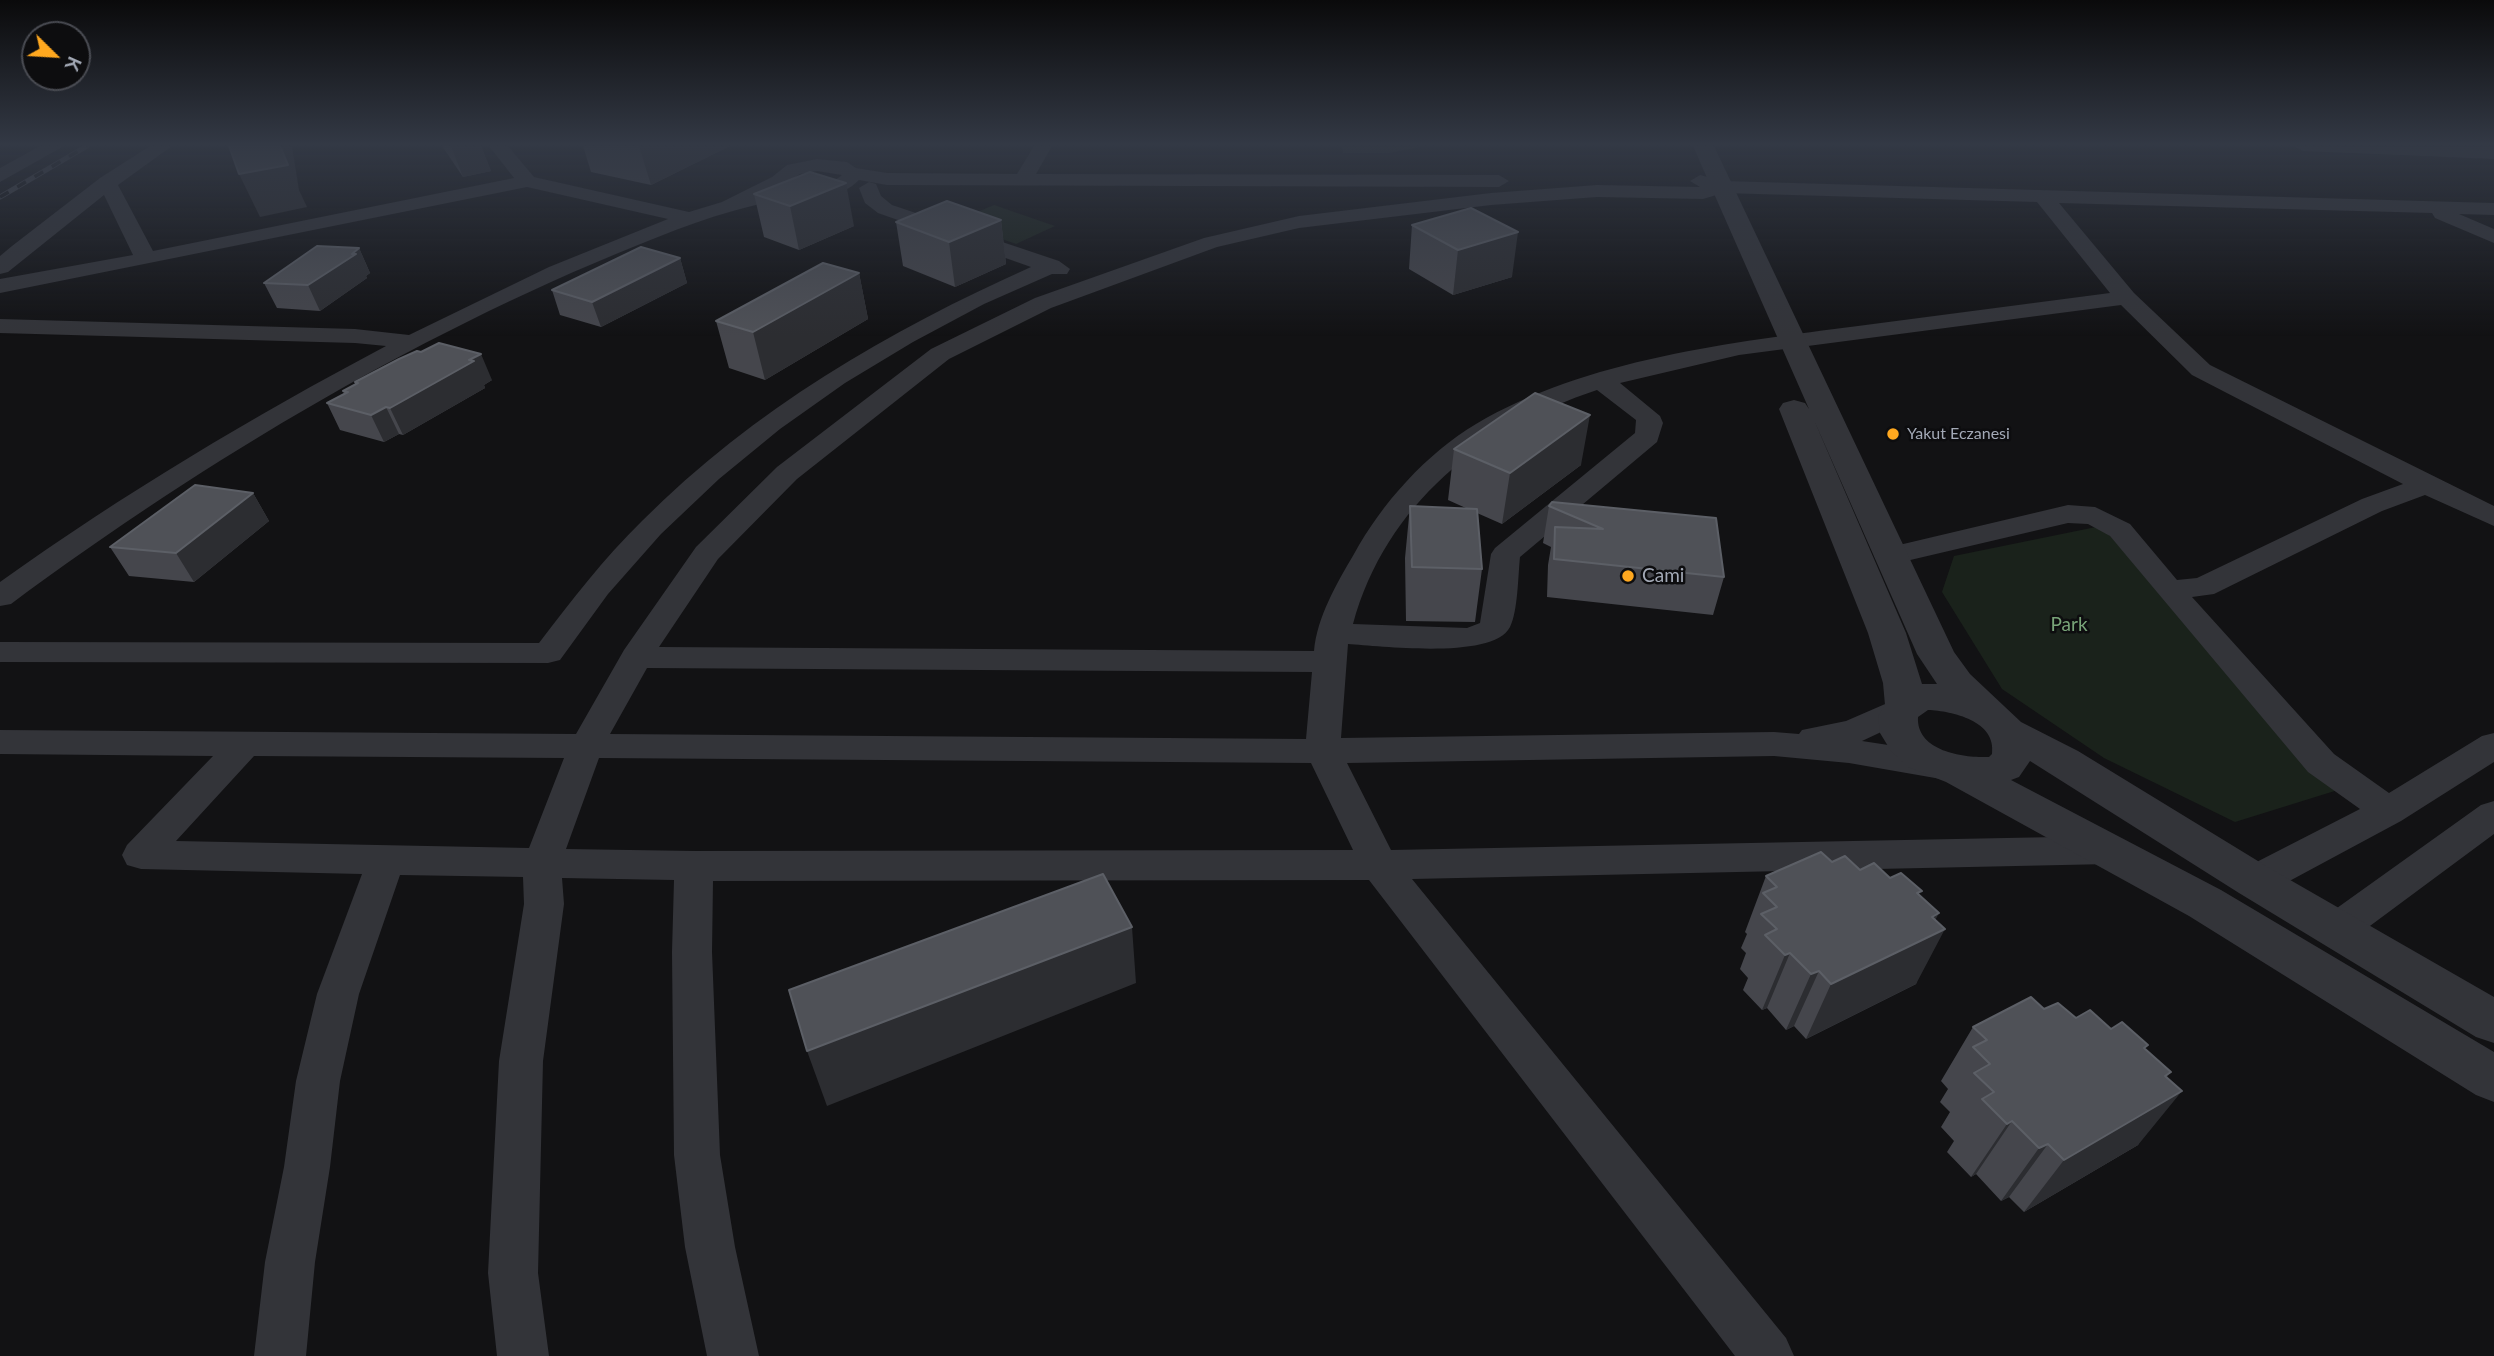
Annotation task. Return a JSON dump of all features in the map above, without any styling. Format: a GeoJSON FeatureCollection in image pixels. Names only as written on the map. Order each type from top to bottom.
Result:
{"type":"FeatureCollection","features":[{"type":"Feature","properties":{"kind":"street"},"geometry":{"type":"LineString","coordinates":[[0,268],[69,209]]}},
{"type":"Feature","properties":{"kind":"street"},"geometry":{"type":"LineString","coordinates":[[121,209],[146,259]]}},
{"type":"Feature","properties":{"kind":"street"},"geometry":{"type":"LineString","coordinates":[[0,286],[389,209]]}},
{"type":"Feature","properties":{"kind":"street"},"geometry":{"type":"LineString","coordinates":[[651,209],[689,218]]}},
{"type":"Feature","properties":{"kind":"street"},"geometry":{"type":"LineString","coordinates":[[0,597],[92,531],[247,432],[410,342],[528,285],[689,218],[718,209]]}},
{"type":"Feature","properties":{"kind":"street"},"geometry":{"type":"LineString","coordinates":[[886,209],[1097,282]]}},
{"type":"Feature","properties":{"kind":"street"},"geometry":{"type":"LineString","coordinates":[[1299,222],[1328,209]]}},
{"type":"Feature","properties":{"kind":"street"},"geometry":{"type":"LineString","coordinates":[[1366,209],[1388,212]]}},
{"type":"Feature","properties":{"kind":"street"},"geometry":{"type":"LineString","coordinates":[[523,1356],[513,1273],[517,1161],[521,1061],[544,904],[542,863],[584,748],[636,657],[708,553],[787,473],[940,354],[1043,303],[1212,242],[1299,222],[1410,209]]}},
{"type":"Feature","properties":{"kind":"street"},"geometry":{"type":"LineString","coordinates":[[0,742],[1323,751],[1774,744],[1849,751],[1951,768],[1996,770],[2007,764],[2014,755],[2015,744],[1945,670],[1780,342],[1717,209]]}},
{"type":"Feature","properties":{"kind":"street"},"geometry":{"type":"LineString","coordinates":[[2053,209],[2126,298],[2180,353],[2201,370],[2494,517]]}},
{"type":"Feature","properties":{"kind":"street"},"geometry":{"type":"LineString","coordinates":[[2430,209],[2494,237]]}},
{"type":"Feature","properties":{"kind":"street"},"geometry":{"type":"LineString","coordinates":[[0,652],[548,653],[575,613],[634,542],[685,493],[781,414],[846,369],[900,337],[973,299],[1051,266]]}},
{"type":"Feature","properties":{"kind":"street"},"geometry":{"type":"LineString","coordinates":[[1768,1356],[1379,865],[1323,751],[1333,648],[1351,586],[1364,559],[1400,506],[1430,474],[1464,444],[1506,417],[1554,396],[1600,381],[1715,352],[2126,298]]}},
{"type":"Feature","properties":{"kind":"street"},"geometry":{"type":"LineString","coordinates":[[0,326],[355,336],[410,342]]}},
{"type":"Feature","properties":{"kind":"street"},"geometry":{"type":"LineString","coordinates":[[1780,342],[1887,633],[1902,683],[1902,707],[1896,721],[1900,734],[1923,757],[1951,768],[2109,850],[2309,964],[2494,1079]]}},
{"type":"Feature","properties":{"kind":"street"},"geometry":{"type":"LineString","coordinates":[[636,657],[1333,648],[1476,638],[1491,631],[1495,625],[1506,554],[1648,436],[1650,423],[1647,416],[1600,381]]}},
{"type":"Feature","properties":{"kind":"street"},"geometry":{"type":"LineString","coordinates":[[2169,590],[2203,586],[2372,505],[2426,485]]}},
{"type":"Feature","properties":{"kind":"street"},"geometry":{"type":"LineString","coordinates":[[1889,556],[2068,514],[2086,514],[2107,521],[2120,530],[2321,763],[2388,811]]}},
{"type":"Feature","properties":{"kind":"street"},"geometry":{"type":"LineString","coordinates":[[1774,744],[1854,731],[1923,697],[1942,697],[1995,720],[2255,881],[2494,1022]]}},
{"type":"Feature","properties":{"kind":"street"},"geometry":{"type":"LineString","coordinates":[[244,745],[141,855],[694,866],[1379,865],[2109,850]]}},
{"type":"Feature","properties":{"kind":"street"},"geometry":{"type":"LineString","coordinates":[[2255,881],[2388,811],[2494,745]]}},
{"type":"Feature","properties":{"kind":"street"},"geometry":{"type":"LineString","coordinates":[[2337,929],[2494,815]]}},
{"type":"Feature","properties":{"kind":"street"},"geometry":{"type":"LineString","coordinates":[[280,1356],[290,1262],[307,1167],[318,1080],[338,994],[386,860]]}},
{"type":"Feature","properties":{"kind":"street"},"geometry":{"type":"LineString","coordinates":[[694,866],[692,952],[697,1155],[710,1247],[733,1356]]}},
{"type":"Feature","properties":{"kind":"green space"},"geometry":{"type":"Polygon","coordinates":[[[984,209],[1006,209],[1055,226],[1016,244],[954,222],[984,209]]]}},
{"type":"Feature","properties":{"kind":"green space","name":"Park"},"geometry":{"type":"Polygon","coordinates":[[[2101,526],[2341,789],[2235,822],[2104,758],[2002,689],[1942,592],[1954,556],[2101,526]]]}},
{"type":"Feature","properties":{"kind":"building"},"geometry":{"type":"Polygon","coordinates":[[[927,209],[971,209],[1001,220],[949,242],[896,222],[927,209]]]}},
{"type":"Feature","properties":{"kind":"building"},"geometry":{"type":"Polygon","coordinates":[[[1474,209],[1518,232],[1458,250],[1412,225],[1474,209]]]}},
{"type":"Feature","properties":{"kind":"building"},"geometry":{"type":"Polygon","coordinates":[[[317,246],[359,248],[352,254],[356,254],[308,285],[264,283],[317,246]]]}},
{"type":"Feature","properties":{"kind":"building"},"geometry":{"type":"Polygon","coordinates":[[[641,247],[680,258],[592,302],[552,290],[641,247]]]}},
{"type":"Feature","properties":{"kind":"building"},"geometry":{"type":"Polygon","coordinates":[[[823,263],[859,273],[753,332],[716,321],[823,263]]]}},
{"type":"Feature","properties":{"kind":"building"},"geometry":{"type":"Polygon","coordinates":[[[439,343],[481,354],[469,360],[474,361],[390,408],[386,407],[371,415],[327,403],[348,392],[343,391],[358,383],[355,382],[399,359],[439,343]]]}},
{"type":"Feature","properties":{"kind":"building"},"geometry":{"type":"Polygon","coordinates":[[[1535,393],[1590,415],[1510,473],[1454,449],[1535,393]]]}},
{"type":"Feature","properties":{"kind":"building"},"geometry":{"type":"Polygon","coordinates":[[[195,485],[253,493],[176,553],[110,547],[195,485]]]}},
{"type":"Feature","properties":{"kind":"building"},"geometry":{"type":"Polygon","coordinates":[[[1552,502],[1716,518],[1724,577],[1554,559],[1555,527],[1603,529],[1549,506],[1552,502]]]}},
{"type":"Feature","properties":{"kind":"building"},"geometry":{"type":"Polygon","coordinates":[[[1410,506],[1477,509],[1482,569],[1412,567],[1410,506]]]}},
{"type":"Feature","properties":{"kind":"building"},"geometry":{"type":"Polygon","coordinates":[[[1821,852],[1832,862],[1845,856],[1860,870],[1874,863],[1890,878],[1901,873],[1922,891],[1917,893],[1939,913],[1932,917],[1945,929],[1831,984],[1819,971],[1811,974],[1790,953],[1785,955],[1765,935],[1777,929],[1761,914],[1777,907],[1763,893],[1777,887],[1766,876],[1821,852]]]}},
{"type":"Feature","properties":{"kind":"building"},"geometry":{"type":"Polygon","coordinates":[[[1103,874],[1132,927],[807,1051],[789,990],[1103,874]]]}},
{"type":"Feature","properties":{"kind":"building"},"geometry":{"type":"Polygon","coordinates":[[[2031,997],[2044,1009],[2058,1003],[2076,1018],[2090,1010],[2111,1029],[2122,1022],[2148,1045],[2144,1048],[2171,1072],[2165,1076],[2182,1091],[2064,1160],[2048,1144],[2039,1148],[2012,1121],[2007,1124],[1982,1099],[1994,1092],[1974,1073],[1990,1064],[1973,1047],[1987,1040],[1973,1027],[2031,997]]]}},
{"type":"Feature","properties":{"kind":"place","name":"Yakut Eczanesi"},"geometry":{"type":"Point","coordinates":[1893,434]}},
{"type":"Feature","properties":{"kind":"place","name":"Cami"},"geometry":{"type":"Point","coordinates":[1628,576]}}]}
